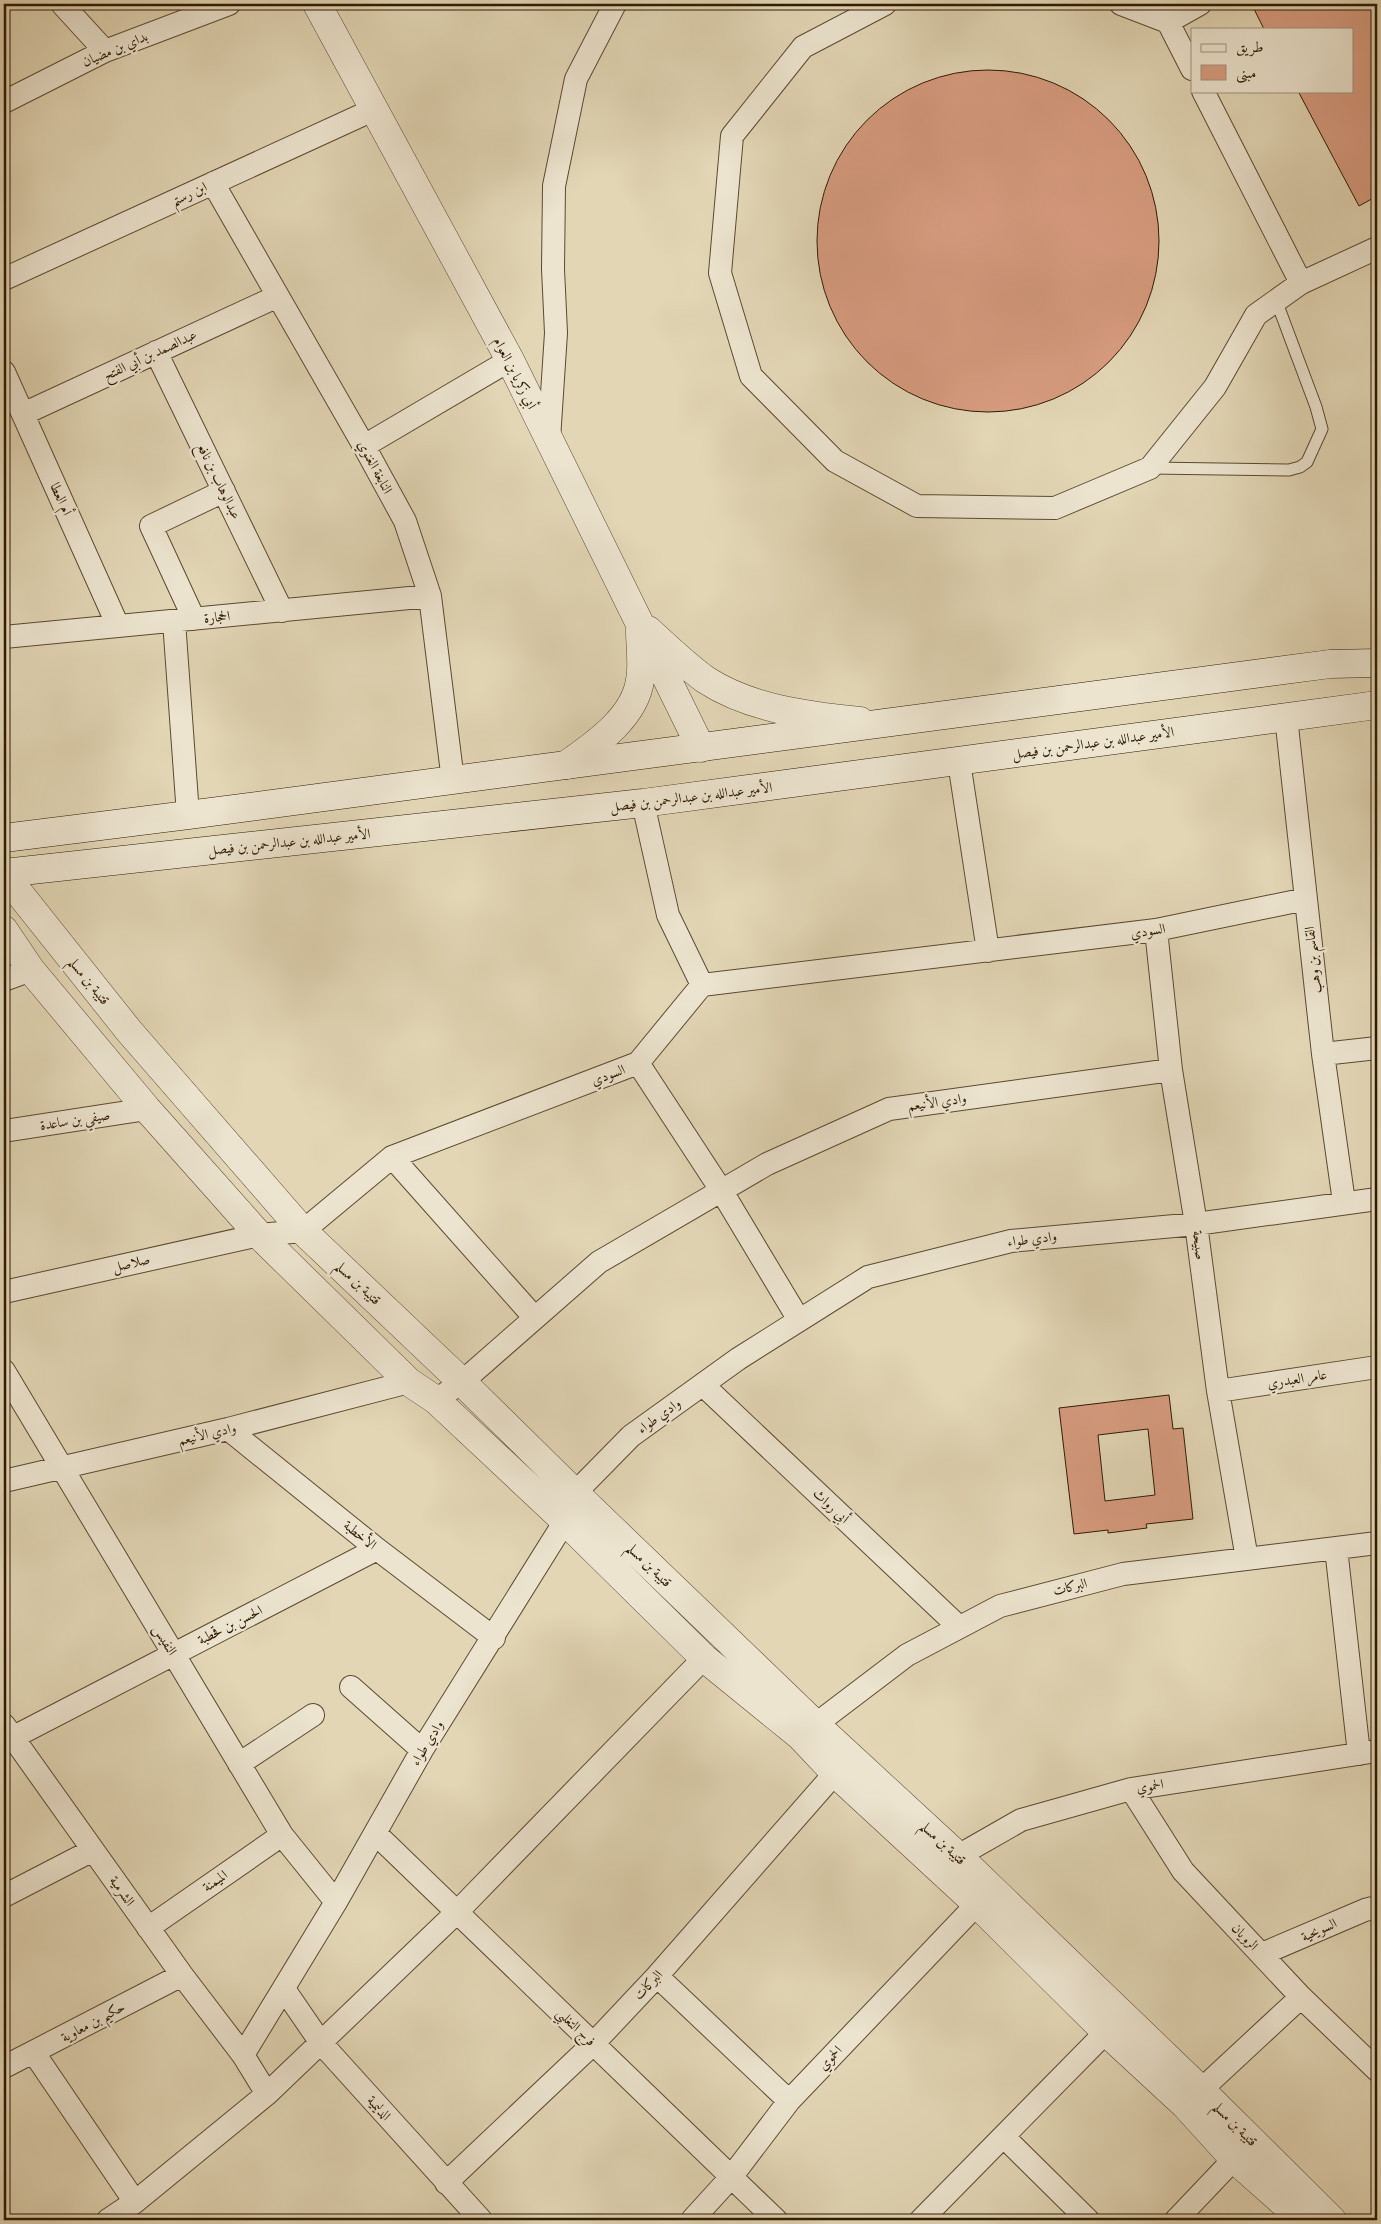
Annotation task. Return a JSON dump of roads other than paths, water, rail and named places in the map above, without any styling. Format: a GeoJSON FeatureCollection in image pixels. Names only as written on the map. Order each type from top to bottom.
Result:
{"type":"FeatureCollection","features":[{"type":"Feature","properties":{"kind":"street"},"geometry":{"type":"LineString","coordinates":[[62,4],[105,52]]}},
{"type":"Feature","properties":{"kind":"street","name":"أبي زكريا بن العوام"},"geometry":{"type":"LineString","coordinates":[[317,4],[510,360],[701,748]]}},
{"type":"Feature","properties":{"kind":"street"},"geometry":{"type":"LineString","coordinates":[[549,439],[556,333],[553,268],[554,186],[576,79],[615,4]]}},
{"type":"Feature","properties":{"kind":"street"},"geometry":{"type":"LineString","coordinates":[[885,4],[803,47],[732,136],[720,273],[751,376],[835,461],[917,506],[1055,508],[1150,468],[1215,387],[1256,315],[1301,283],[1377,248]]}},
{"type":"Feature","properties":{"kind":"street"},"geometry":{"type":"LineString","coordinates":[[1121,4],[1168,22],[1191,67]]}},
{"type":"Feature","properties":{"kind":"street"},"geometry":{"type":"LineString","coordinates":[[1168,22],[1200,4]]}},
{"type":"Feature","properties":{"kind":"street","name":"بداي بن مضيان"},"geometry":{"type":"LineString","coordinates":[[4,102],[105,52],[217,6]]}},
{"type":"Feature","properties":{"kind":"street"},"geometry":{"type":"LineString","coordinates":[[1204,92],[1301,283]]}},
{"type":"Feature","properties":{"kind":"street","name":"ابن رستم"},"geometry":{"type":"LineString","coordinates":[[4,279],[375,109]]}},
{"type":"Feature","properties":{"kind":"street","name":"النابغة الغنوي"},"geometry":{"type":"LineString","coordinates":[[213,183],[364,446],[405,522],[430,596],[453,780]]}},
{"type":"Feature","properties":{"kind":"street","name":"عبدالصمد بن أبي الفتح"},"geometry":{"type":"LineString","coordinates":[[23,414],[278,296]]}},
{"type":"Feature","properties":{"kind":"street","name":"عبدالوهاب بن نافع"},"geometry":{"type":"LineString","coordinates":[[156,352],[282,610]]}},
{"type":"Feature","properties":{"kind":"street"},"geometry":{"type":"LineString","coordinates":[[364,446],[510,360]]}},
{"type":"Feature","properties":{"kind":"street","name":"أم العطا"},"geometry":{"type":"LineString","coordinates":[[4,372],[118,626]]}},
{"type":"Feature","properties":{"kind":"street"},"geometry":{"type":"LineString","coordinates":[[188,816],[184,620],[151,526],[224,492]]}},
{"type":"Feature","properties":{"kind":"street","name":"الحجارة"},"geometry":{"type":"LineString","coordinates":[[4,637],[430,596]]}},
{"type":"Feature","properties":{"kind":"street"},"geometry":{"type":"LineString","coordinates":[[639,623],[706,680],[747,700],[808,716],[884,724]]}},
{"type":"Feature","properties":{"kind":"street"},"geometry":{"type":"LineString","coordinates":[[566,766],[605,737],[629,708],[640,681],[639,623]]}},
{"type":"Feature","properties":{"kind":"street"},"geometry":{"type":"LineString","coordinates":[[4,838],[188,816],[1330,664],[1377,663]]}},
{"type":"Feature","properties":{"kind":"street","name":"الأمير عبدالله بن عبدالرحمن بن فيصل"},"geometry":{"type":"LineString","coordinates":[[4,874],[643,803],[959,762],[1377,704]]}},
{"type":"Feature","properties":{"kind":"street","name":"القاسم بن وهب"},"geometry":{"type":"LineString","coordinates":[[1286,717],[1323,1054],[1344,1202]]}},
{"type":"Feature","properties":{"kind":"street"},"geometry":{"type":"LineString","coordinates":[[959,762],[988,951]]}},
{"type":"Feature","properties":{"kind":"street"},"geometry":{"type":"LineString","coordinates":[[643,803],[668,915],[702,985]]}},
{"type":"Feature","properties":{"kind":"street","name":"قتيبة بن مسلم"},"geometry":{"type":"LineString","coordinates":[[4,874],[128,1031],[303,1231],[462,1382],[575,1493],[807,1730],[1193,2097],[1332,2220]]}},
{"type":"Feature","properties":{"kind":"street","name":"السودي"},"geometry":{"type":"LineString","coordinates":[[303,1231],[392,1157],[638,1063],[702,985],[1156,930],[1306,899]]}},
{"type":"Feature","properties":{"kind":"street","name":"قتيبة بن مسلم"},"geometry":{"type":"LineString","coordinates":[[4,930],[30,970],[147,1108],[259,1235],[409,1382],[436,1400],[565,1521],[704,1658],[807,1730],[835,1773],[949,1864],[977,1904],[1106,2032],[1193,2097],[1234,2159],[1303,2220]]}},
{"type":"Feature","properties":{"kind":"street","name":"صبيحة"},"geometry":{"type":"LineString","coordinates":[[1156,930],[1171,1070],[1196,1224],[1218,1391],[1247,1559]]}},
{"type":"Feature","properties":{"kind":"street"},"geometry":{"type":"LineString","coordinates":[[4,980],[30,970]]}},
{"type":"Feature","properties":{"kind":"street"},"geometry":{"type":"LineString","coordinates":[[1323,1054],[1377,1048]]}},
{"type":"Feature","properties":{"kind":"street"},"geometry":{"type":"LineString","coordinates":[[638,1063],[721,1190],[799,1320]]}},
{"type":"Feature","properties":{"kind":"street","name":"وادي الأنيعم"},"geometry":{"type":"LineString","coordinates":[[436,1400],[462,1382],[599,1262],[767,1164],[889,1109],[1171,1070]]}},
{"type":"Feature","properties":{"kind":"street","name":"صيفي بن ساعدة"},"geometry":{"type":"LineString","coordinates":[[4,1131],[147,1108]]}},
{"type":"Feature","properties":{"kind":"street"},"geometry":{"type":"LineString","coordinates":[[392,1157],[534,1317]]}},
{"type":"Feature","properties":{"kind":"street","name":"وادي طواء"},"geometry":{"type":"LineString","coordinates":[[243,2055],[284,1990],[376,1834],[422,1750],[494,1638],[565,1521],[575,1493],[631,1436],[738,1359],[868,1277],[1010,1241],[1196,1224],[1344,1202],[1377,1199]]}},
{"type":"Feature","properties":{"kind":"street"},"geometry":{"type":"LineString","coordinates":[[259,1235],[303,1231]]}},
{"type":"Feature","properties":{"kind":"street","name":"صلاصل"},"geometry":{"type":"LineString","coordinates":[[4,1292],[259,1235]]}},
{"type":"Feature","properties":{"kind":"street","name":"عامر العبدري"},"geometry":{"type":"LineString","coordinates":[[1218,1391],[1377,1367]]}},
{"type":"Feature","properties":{"kind":"street","name":"النفيس"},"geometry":{"type":"LineString","coordinates":[[4,1371],[282,1835],[336,1902]]}},
{"type":"Feature","properties":{"kind":"street","name":"وادي الأنيعم"},"geometry":{"type":"LineString","coordinates":[[4,1482],[228,1429],[409,1382]]}},
{"type":"Feature","properties":{"kind":"street","name":"أبي رواث"},"geometry":{"type":"LineString","coordinates":[[703,1385],[959,1627]]}},
{"type":"Feature","properties":{"kind":"street","name":"الأخطبة"},"geometry":{"type":"LineString","coordinates":[[228,1429],[377,1549],[494,1638]]}},
{"type":"Feature","properties":{"kind":"street","name":"البركات"},"geometry":{"type":"LineString","coordinates":[[807,1730],[907,1655],[1000,1606],[1123,1574],[1377,1543]]}},
{"type":"Feature","properties":{"kind":"street"},"geometry":{"type":"LineString","coordinates":[[1336,1548],[1368,1752]]}},
{"type":"Feature","properties":{"kind":"street","name":"الحسن بن قحطبة"},"geometry":{"type":"LineString","coordinates":[[7,1735],[174,1655],[377,1549]]}},
{"type":"Feature","properties":{"kind":"street"},"geometry":{"type":"LineString","coordinates":[[108,2220],[135,2202],[268,2094],[457,1912],[704,1658]]}},
{"type":"Feature","properties":{"kind":"street"},"geometry":{"type":"LineString","coordinates":[[351,1687],[422,1750]]}},
{"type":"Feature","properties":{"kind":"street"},"geometry":{"type":"LineString","coordinates":[[239,1764],[313,1715]]}},
{"type":"Feature","properties":{"kind":"street","name":"الشرمية"},"geometry":{"type":"LineString","coordinates":[[7,1735],[93,1850],[182,1975],[243,2055],[268,2094]]}},
{"type":"Feature","properties":{"kind":"street","name":"الحموي"},"geometry":{"type":"LineString","coordinates":[[949,1864],[1021,1820],[1131,1789],[1368,1752]]}},
{"type":"Feature","properties":{"kind":"street","name":"البركات"},"geometry":{"type":"LineString","coordinates":[[446,2183],[593,2044],[656,1976],[835,1773]]}},
{"type":"Feature","properties":{"kind":"street","name":"الرويان"},"geometry":{"type":"LineString","coordinates":[[1131,1789],[1183,1872],[1301,1997],[1375,2065]]}},
{"type":"Feature","properties":{"kind":"street","name":"فرج التغلبي"},"geometry":{"type":"LineString","coordinates":[[376,1834],[776,2220]]}},
{"type":"Feature","properties":{"kind":"street","name":"الميمنة"},"geometry":{"type":"LineString","coordinates":[[148,1928],[282,1835]]}},
{"type":"Feature","properties":{"kind":"street"},"geometry":{"type":"LineString","coordinates":[[4,1896],[93,1850]]}},
{"type":"Feature","properties":{"kind":"street","name":"الحموي"},"geometry":{"type":"LineString","coordinates":[[692,2220],[732,2176],[788,2101],[977,1904]]}},
{"type":"Feature","properties":{"kind":"street","name":"السويحية"},"geometry":{"type":"LineString","coordinates":[[1262,1954],[1365,1910],[1377,1908]]}},
{"type":"Feature","properties":{"kind":"street","name":"حكيم بن معاوية"},"geometry":{"type":"LineString","coordinates":[[4,2067],[182,1975]]}},
{"type":"Feature","properties":{"kind":"street"},"geometry":{"type":"LineString","coordinates":[[656,1976],[788,2101]]}},
{"type":"Feature","properties":{"kind":"street","name":"الدليمية"},"geometry":{"type":"LineString","coordinates":[[284,1990],[322,2043],[481,2220]]}},
{"type":"Feature","properties":{"kind":"street"},"geometry":{"type":"LineString","coordinates":[[1193,2097],[1301,1997]]}},
{"type":"Feature","properties":{"kind":"street"},"geometry":{"type":"LineString","coordinates":[[921,2220],[1106,2032]]}},
{"type":"Feature","properties":{"kind":"street"},"geometry":{"type":"LineString","coordinates":[[34,2053],[135,2202]]}},
{"type":"Feature","properties":{"kind":"street"},"geometry":{"type":"LineString","coordinates":[[1004,2136],[1088,2220]]}},
{"type":"Feature","properties":{"kind":"street"},"geometry":{"type":"LineString","coordinates":[[1176,2220],[1234,2159]]}},
{"type":"Feature","properties":{"kind":"lane"},"geometry":{"type":"LineString","coordinates":[[1150,468],[1289,470],[1300,467],[1307,462],[1322,429],[1316,407],[1276,300]]}}]}
